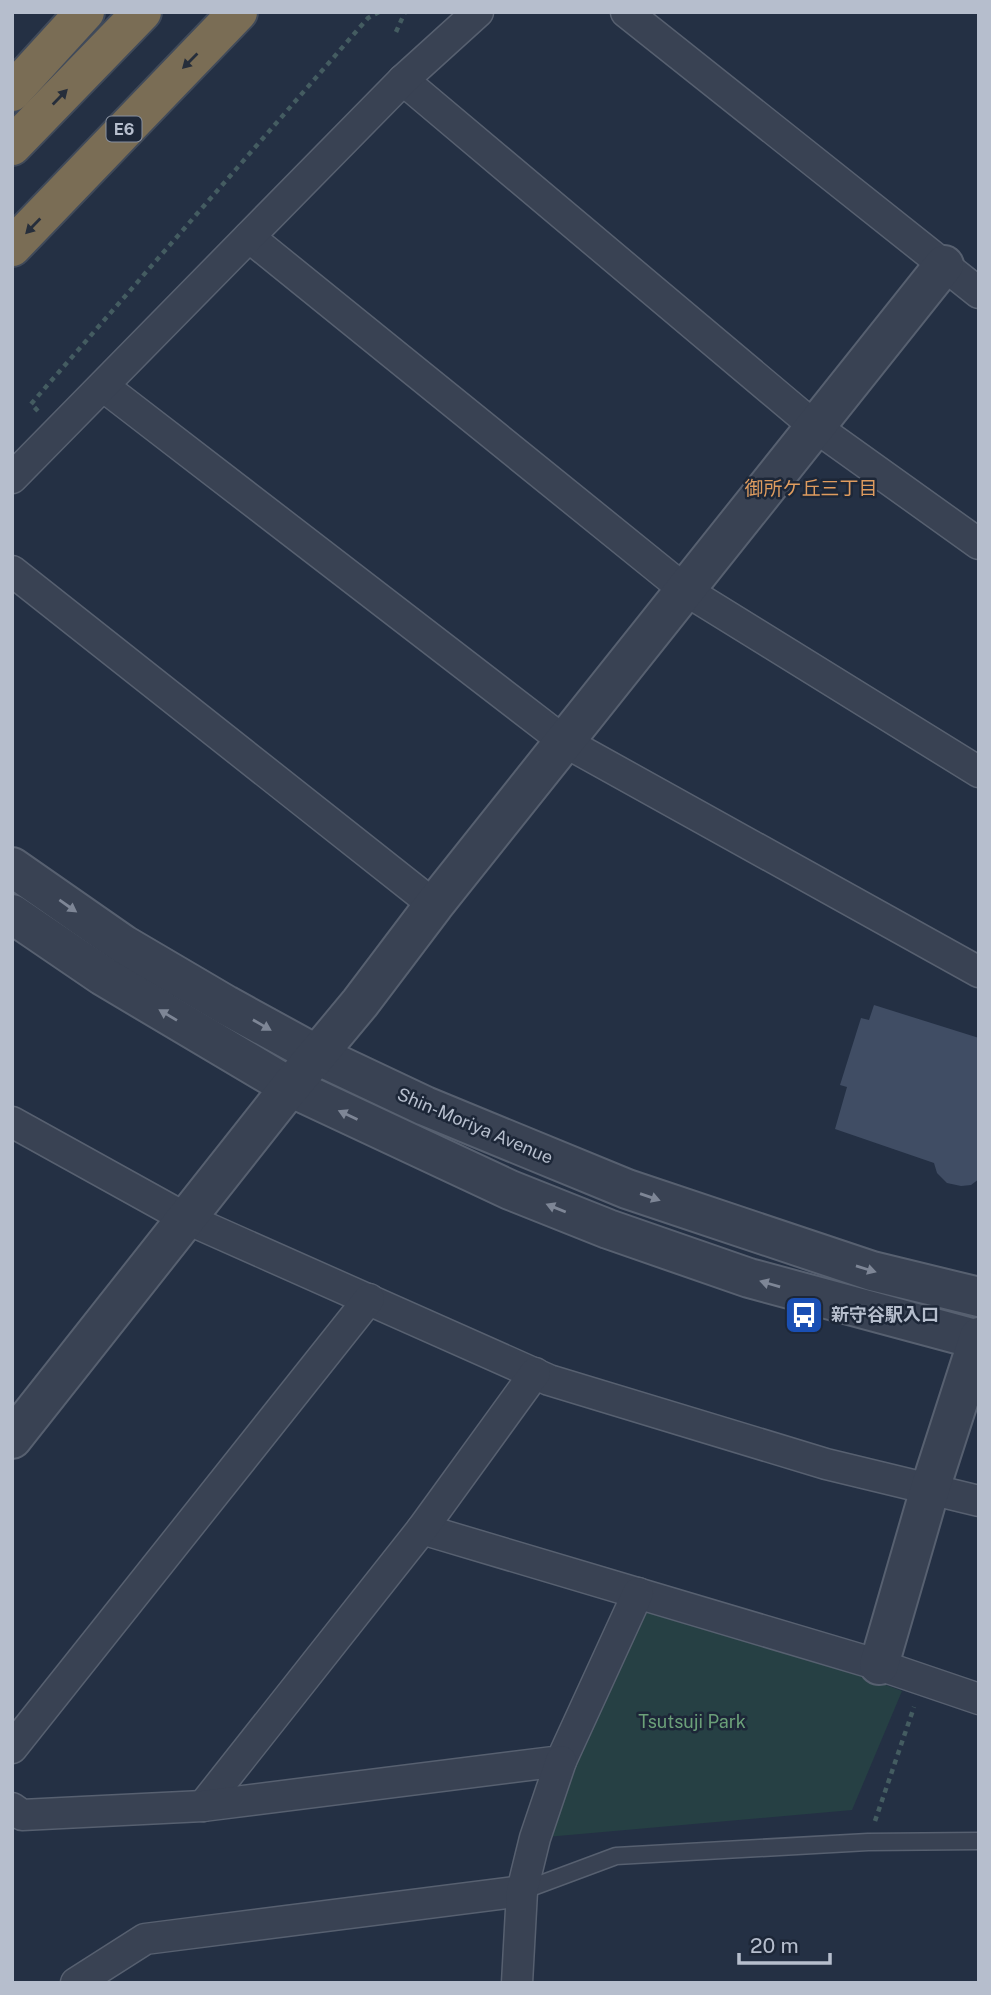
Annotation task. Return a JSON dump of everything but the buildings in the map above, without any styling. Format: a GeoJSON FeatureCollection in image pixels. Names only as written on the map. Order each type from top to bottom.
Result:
{"type":"FeatureCollection","features":[{"type":"Feature","properties":{"kind":"highway"},"geometry":{"type":"LineString","coordinates":[[12,92],[85,12]]}},
{"type":"Feature","properties":{"kind":"highway"},"geometry":{"type":"LineString","coordinates":[[12,146],[142,12]]}},
{"type":"Feature","properties":{"kind":"highway","name":"E6"},"geometry":{"type":"LineString","coordinates":[[12,247],[238,12]]}},
{"type":"Feature","properties":{"kind":"street"},"geometry":{"type":"LineString","coordinates":[[12,478],[403,80],[478,12]]}},
{"type":"Feature","properties":{"kind":"street"},"geometry":{"type":"LineString","coordinates":[[626,12],[979,293]]}},
{"type":"Feature","properties":{"kind":"street"},"geometry":{"type":"LineString","coordinates":[[403,80],[814,426],[979,544]]}},
{"type":"Feature","properties":{"kind":"street"},"geometry":{"type":"LineString","coordinates":[[249,237],[685,590],[979,772]]}},
{"type":"Feature","properties":{"kind":"street"},"geometry":{"type":"LineString","coordinates":[[12,1440],[944,265]]}},
{"type":"Feature","properties":{"kind":"street"},"geometry":{"type":"LineString","coordinates":[[103,386],[565,742],[979,972]]}},
{"type":"Feature","properties":{"kind":"street"},"geometry":{"type":"LineString","coordinates":[[12,571],[434,905]]}},
{"type":"Feature","properties":{"kind":"street","name":"Shin-Moriya Avenue"},"geometry":{"type":"LineString","coordinates":[[12,867],[124,945],[317,1055],[425,1107],[627,1189],[872,1271],[979,1297]]}},
{"type":"Feature","properties":{"kind":"street"},"geometry":{"type":"LineString","coordinates":[[12,914],[103,976],[290,1087],[510,1190],[608,1229],[749,1278],[978,1339],[930,1489],[879,1665]]}},
{"type":"Feature","properties":{"kind":"street"},"geometry":{"type":"LineString","coordinates":[[12,1122],[187,1219],[549,1380],[826,1464],[979,1501]]}},
{"type":"Feature","properties":{"kind":"street"},"geometry":{"type":"LineString","coordinates":[[12,1748],[369,1300]]}},
{"type":"Feature","properties":{"kind":"street"},"geometry":{"type":"LineString","coordinates":[[203,1806],[422,1530],[535,1373]]}},
{"type":"Feature","properties":{"kind":"street"},"geometry":{"type":"LineString","coordinates":[[422,1530],[879,1665],[979,1699]]}},
{"type":"Feature","properties":{"kind":"street"},"geometry":{"type":"LineString","coordinates":[[517,1983],[523,1891],[535,1838],[561,1761],[638,1593]]}},
{"type":"Feature","properties":{"kind":"street"},"geometry":{"type":"LineString","coordinates":[[12,1808],[22,1815],[203,1806],[561,1761]]}},
{"type":"Feature","properties":{"kind":"street"},"geometry":{"type":"LineString","coordinates":[[76,1983],[145,1939],[523,1891]]}},
{"type":"Feature","properties":{"kind":"lane"},"geometry":{"type":"LineString","coordinates":[[523,1891],[616,1856],[868,1842],[979,1841]]}},
{"type":"Feature","properties":{"kind":"path"},"geometry":{"type":"LineString","coordinates":[[362,12],[368,18]]}},
{"type":"Feature","properties":{"kind":"path"},"geometry":{"type":"LineString","coordinates":[[42,415],[31,404],[368,18],[379,12]]}},
{"type":"Feature","properties":{"kind":"path"},"geometry":{"type":"LineString","coordinates":[[396,33],[405,12]]}},
{"type":"Feature","properties":{"kind":"path"},"geometry":{"type":"LineString","coordinates":[[868,1842],[923,1679]]}},
{"type":"Feature","properties":{"kind":"green space","name":"Tsutsuji Park"},"geometry":{"type":"Polygon","coordinates":[[[638,1593],[902,1691],[852,1810],[535,1838],[638,1593]]]}},
{"type":"Feature","properties":{"kind":"place","name":"新守谷駅入口"},"geometry":{"type":"Point","coordinates":[804,1315]}},
{"type":"Feature","properties":{"kind":"district","name":"御所ケ丘三丁目"},"geometry":{"type":"Point","coordinates":[811,488]}}]}
